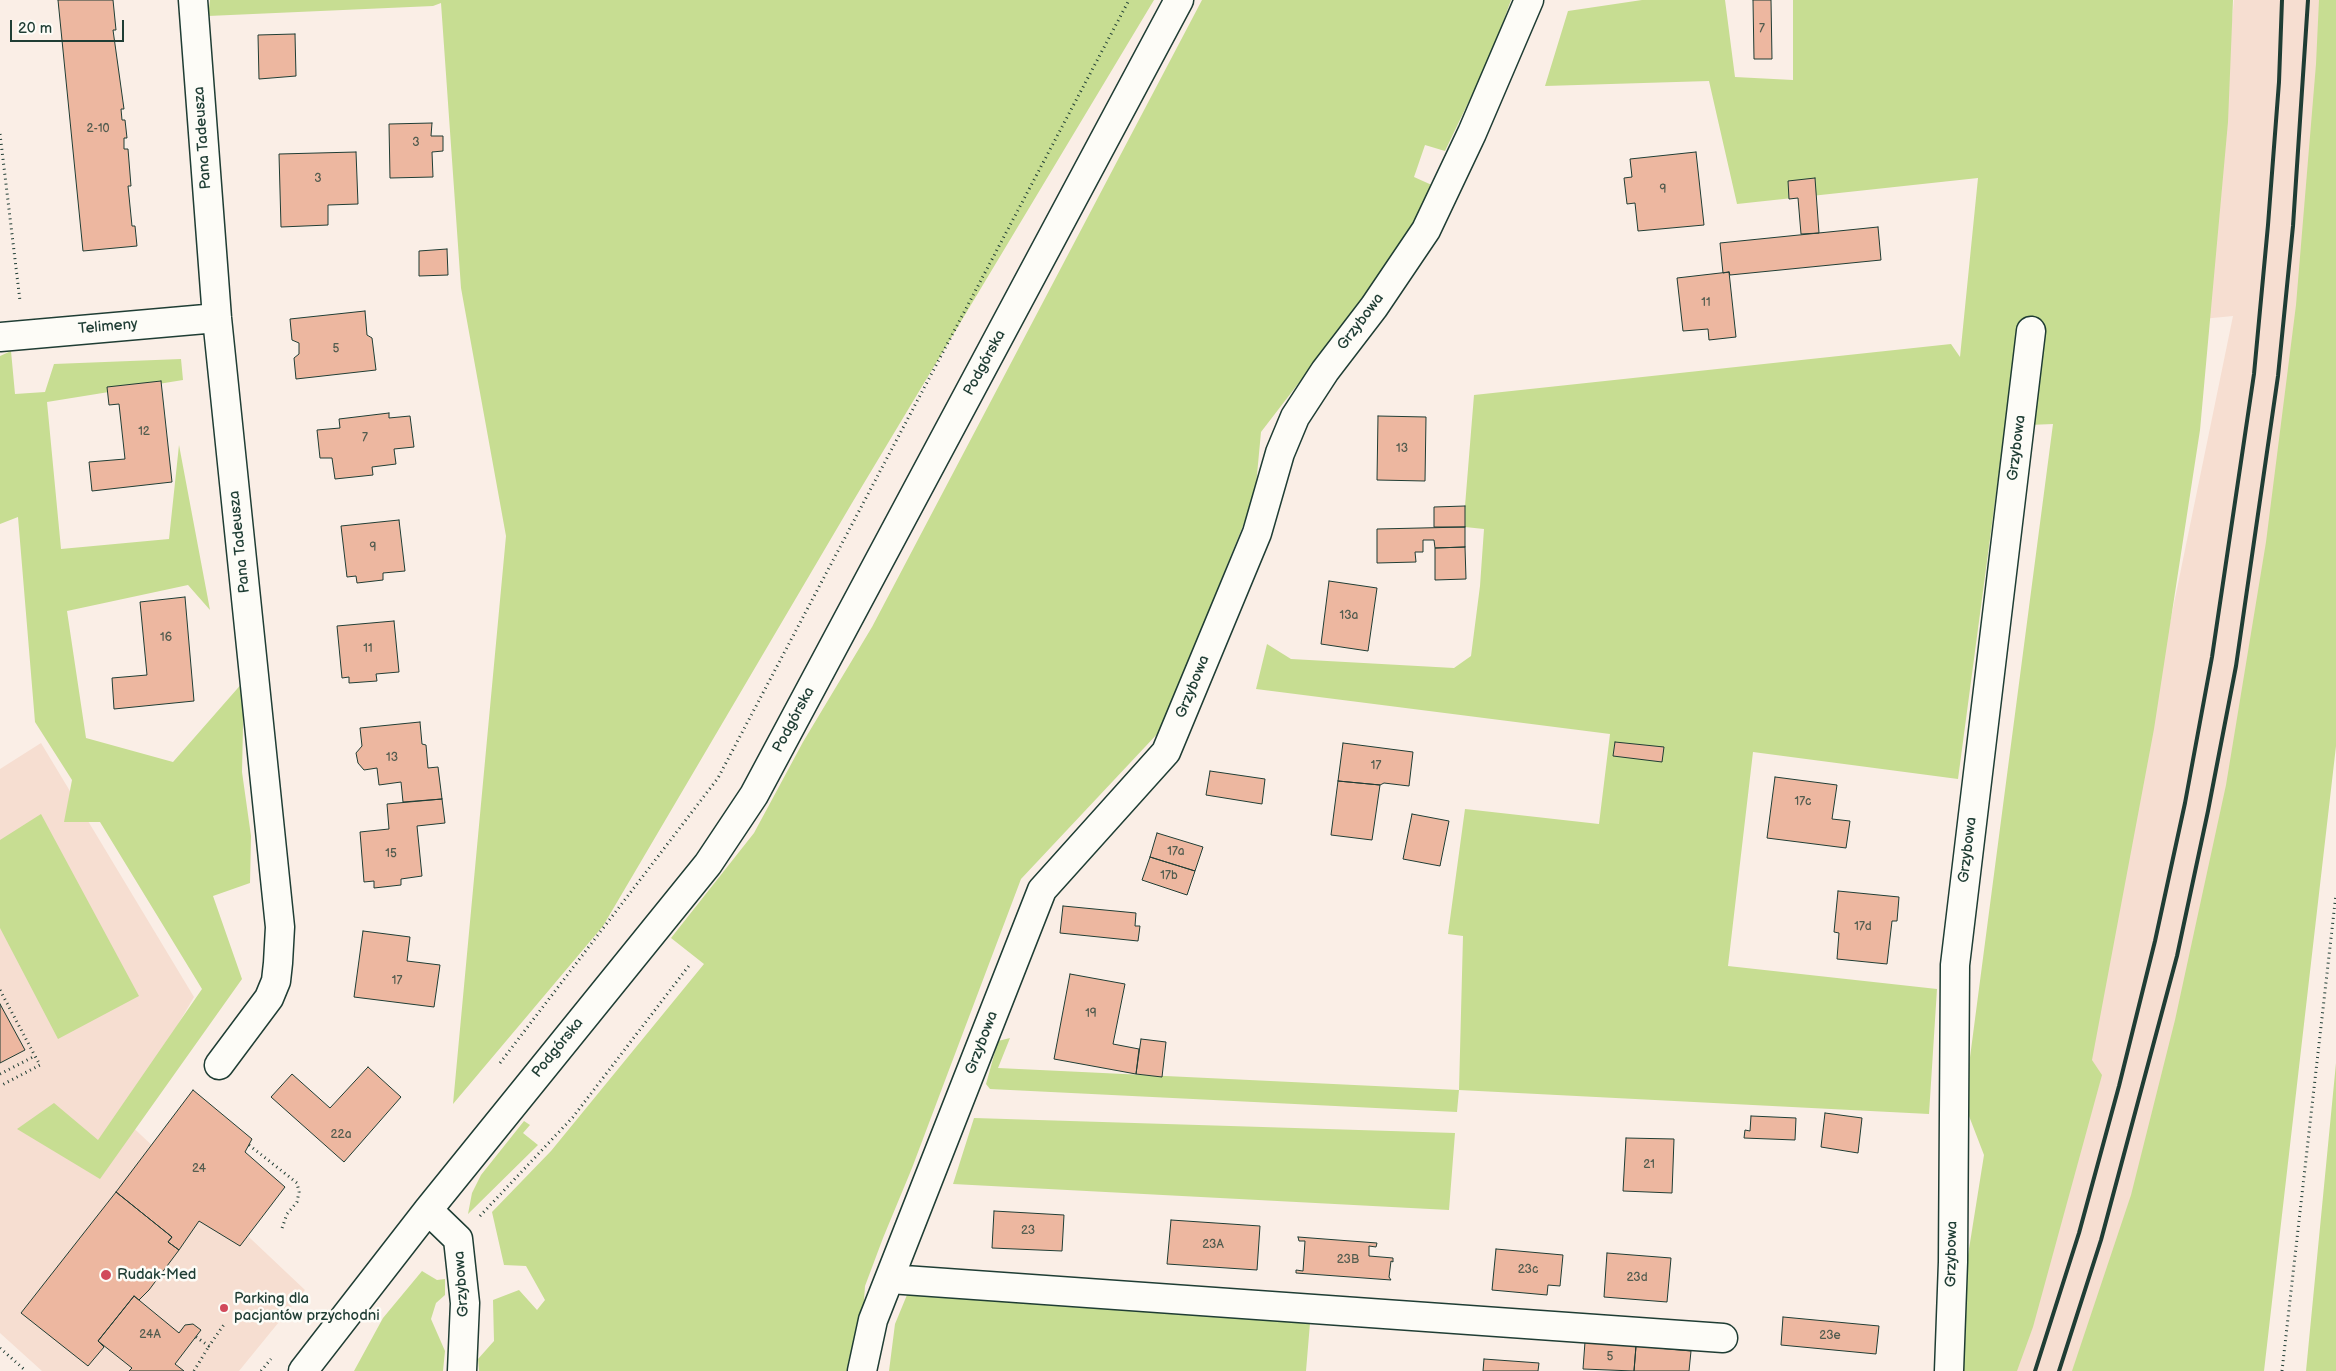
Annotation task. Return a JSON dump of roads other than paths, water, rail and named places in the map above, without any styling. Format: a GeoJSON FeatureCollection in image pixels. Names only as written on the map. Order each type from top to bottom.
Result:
{"type":"FeatureCollection","features":[{"type":"Feature","properties":{"kind":"street","name":"Pana Tadeusza"},"geometry":{"type":"LineString","coordinates":[[193,0],[217,318],[269,818],[280,946],[276,981],[269,998],[219,1065]]}},
{"type":"Feature","properties":{"kind":"street","name":"Podgórska"},"geometry":{"type":"LineString","coordinates":[[303,1371],[428,1210],[708,864],[754,795],[1179,0]]}},
{"type":"Feature","properties":{"kind":"street","name":"Grzybowa"},"geometry":{"type":"LineString","coordinates":[[862,1371],[873,1320],[1042,890],[1166,752],[1257,533],[1280,453],[1295,417],[1325,371],[1374,307],[1426,230],[1472,133],[1529,0]]}},
{"type":"Feature","properties":{"kind":"street","name":"Telimeny"},"geometry":{"type":"LineString","coordinates":[[12,336],[217,318]]}},
{"type":"Feature","properties":{"kind":"street","name":"Grzybowa"},"geometry":{"type":"LineString","coordinates":[[1948,1371],[1953,1262],[1954,965],[2030,331]]}},
{"type":"Feature","properties":{"kind":"street","name":"Grzybowa"},"geometry":{"type":"LineString","coordinates":[[428,1210],[458,1239],[466,1303],[462,1371]]}},
{"type":"Feature","properties":{"kind":"street"},"geometry":{"type":"LineString","coordinates":[[890,1279],[1723,1338]]}},
{"type":"Feature","properties":{"kind":"railway"},"geometry":{"type":"LineString","coordinates":[[2035,1371],[2079,1233],[2119,1086],[2155,941],[2185,803],[2212,657],[2254,374],[2279,82],[2282,0]]}},
{"type":"Feature","properties":{"kind":"railway"},"geometry":{"type":"LineString","coordinates":[[2059,1371],[2101,1240],[2177,956],[2236,666],[2278,376],[2293,226],[2308,0]]}},
{"type":"Feature","properties":{"kind":"place","name":"Rudak-Med"},"geometry":{"type":"Point","coordinates":[106,1275]}},
{"type":"Feature","properties":{"kind":"place","name":"Parking dla pacjantów przychodni"},"geometry":{"type":"Point","coordinates":[224,1308]}}]}
